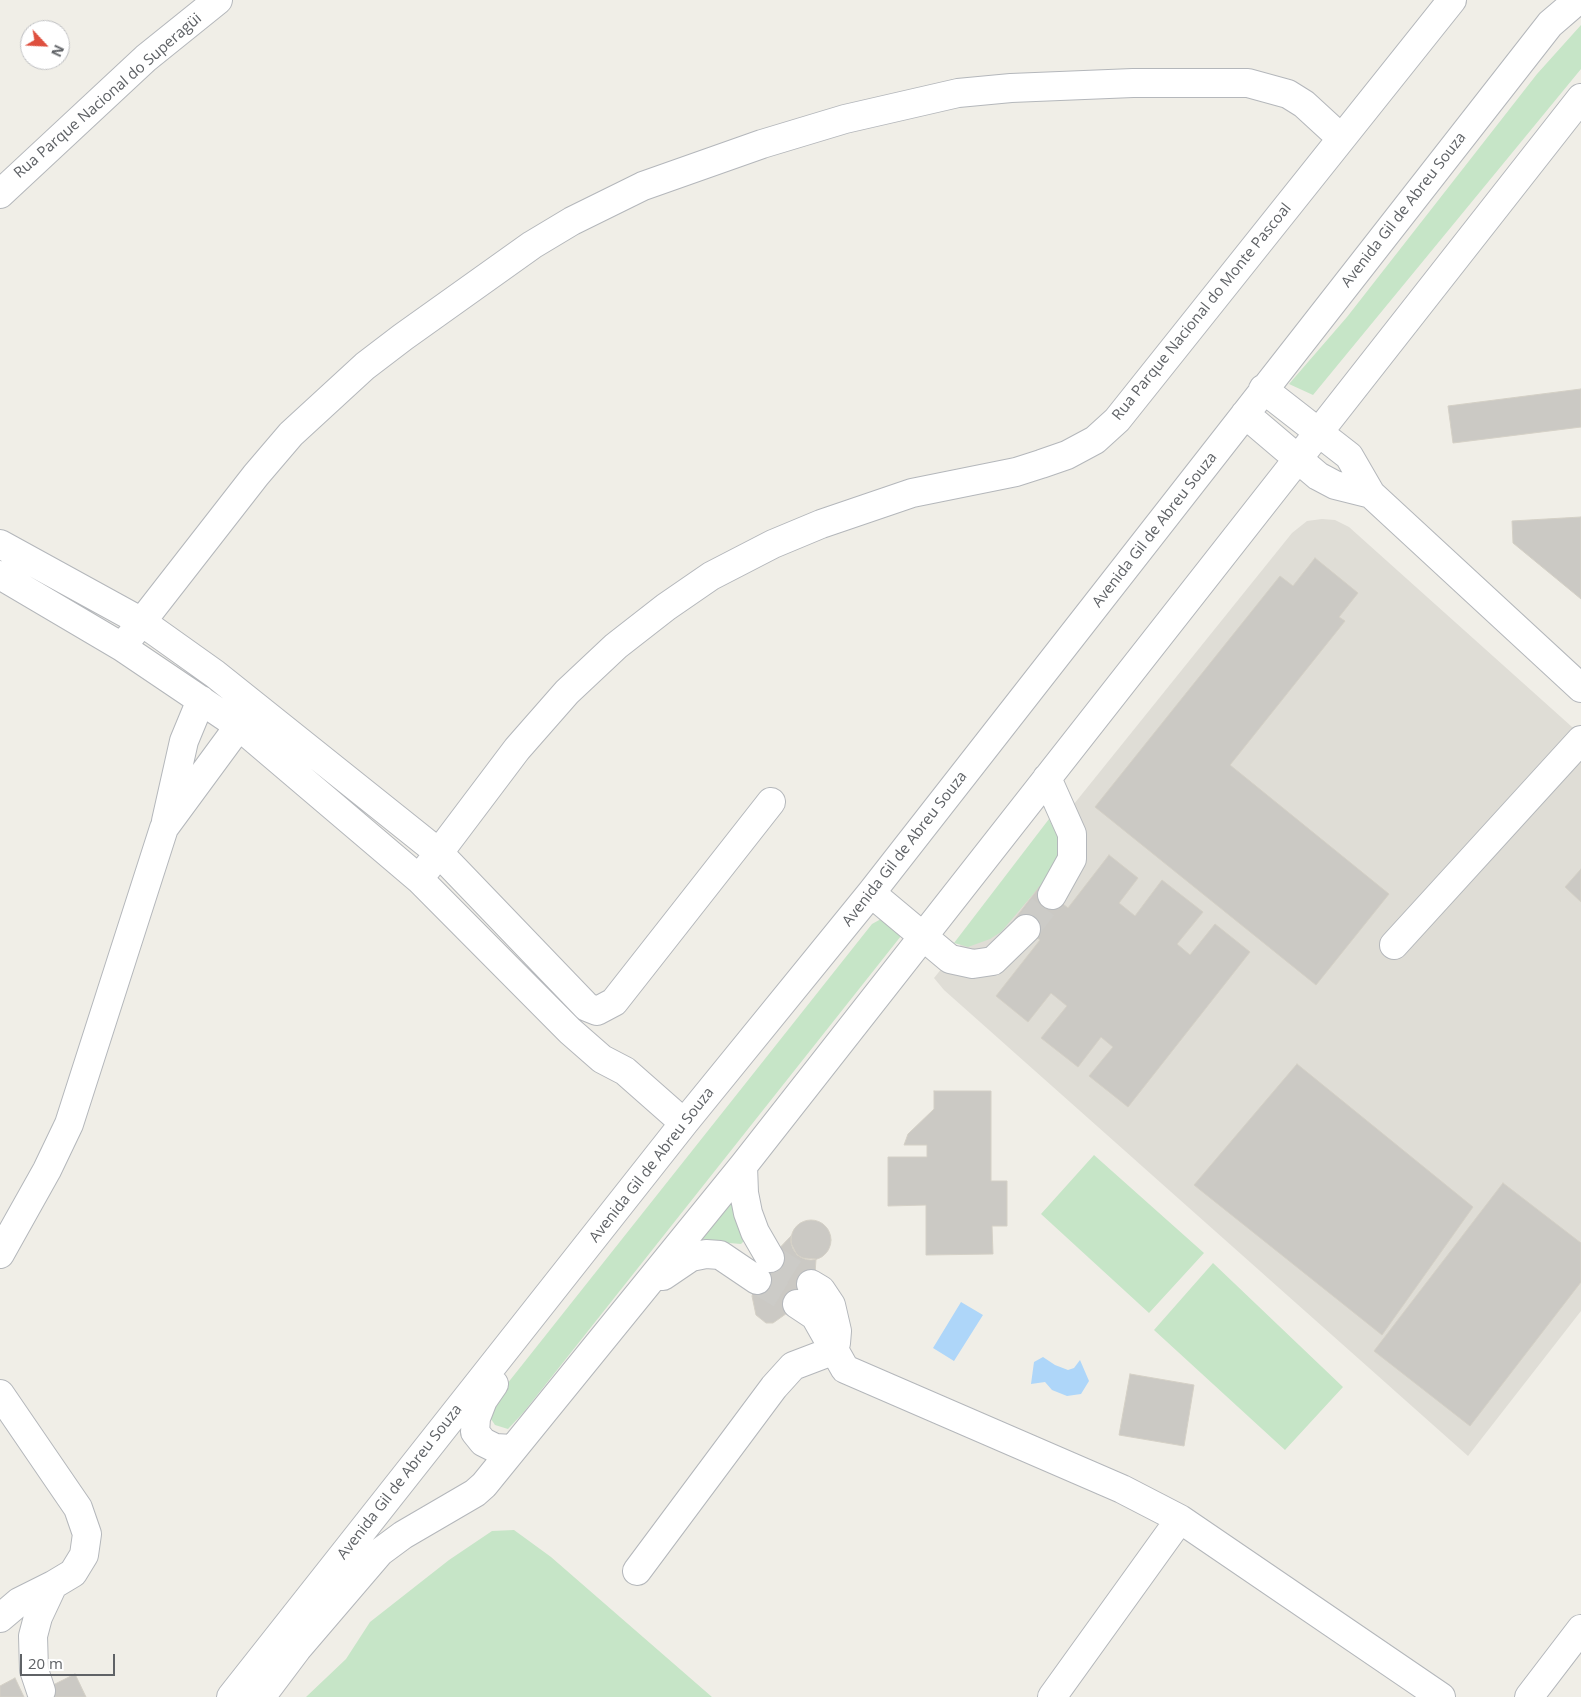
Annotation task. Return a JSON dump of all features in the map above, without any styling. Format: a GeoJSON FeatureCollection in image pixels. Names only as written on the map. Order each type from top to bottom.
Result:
{"type":"FeatureCollection","features":[{"type":"Feature","properties":{"kind":"street","name":"Rua Parque Nacional do Superagüi"},"geometry":{"type":"LineString","coordinates":[[0,194],[146,58],[218,0]]}},
{"type":"Feature","properties":{"kind":"street","name":"Rua Parque Nacional do Monte Pascoal"},"geometry":{"type":"LineString","coordinates":[[419,879],[517,748],[567,692],[616,646],[711,576],[773,544],[821,524],[912,493],[1024,469],[1067,455],[1095,440],[1117,420],[1452,0]]}},
{"type":"Feature","properties":{"kind":"street","name":"Avenida Gil de Abreu Souza"},"geometry":{"type":"LineString","coordinates":[[231,1697],[684,1123],[871,893],[1550,24],[1578,0]]}},
{"type":"Feature","properties":{"kind":"street"},"geometry":{"type":"LineString","coordinates":[[122,647],[262,468],[292,434],[366,366],[532,244],[572,221],[643,186],[762,144],[845,119],[958,94],[1011,88],[1133,82],[1248,83],[1288,94],[1304,104],[1341,138]]}},
{"type":"Feature","properties":{"kind":"street","name":"Avenida Gil de Abreu Souza"},"geometry":{"type":"LineString","coordinates":[[261,1697],[298,1649],[380,1552],[403,1534],[475,1493],[513,1449],[742,1166],[1581,98]]}},
{"type":"Feature","properties":{"kind":"street"},"geometry":{"type":"LineString","coordinates":[[1263,389],[1320,431],[1349,456],[1371,494],[1581,688]]}},
{"type":"Feature","properties":{"kind":"street"},"geometry":{"type":"LineString","coordinates":[[1245,414],[1318,476],[1335,485],[1371,494]]}},
{"type":"Feature","properties":{"kind":"street"},"geometry":{"type":"LineString","coordinates":[[0,544],[142,622],[215,674],[438,853],[587,1007],[597,1011],[614,1002],[771,802]]}},
{"type":"Feature","properties":{"kind":"street"},"geometry":{"type":"LineString","coordinates":[[0,575],[122,647],[239,726],[419,879],[570,1031],[602,1059],[625,1071],[684,1123]]}},
{"type":"Feature","properties":{"kind":"street"},"geometry":{"type":"LineString","coordinates":[[0,1254],[69,1124],[164,828],[184,741],[200,700]]}},
{"type":"Feature","properties":{"kind":"street"},"geometry":{"type":"LineString","coordinates":[[164,828],[239,726]]}},
{"type":"Feature","properties":{"kind":"street"},"geometry":{"type":"LineString","coordinates":[[1394,945],[1581,740]]}},
{"type":"Feature","properties":{"kind":"street"},"geometry":{"type":"LineString","coordinates":[[1047,778],[1072,834],[1072,859],[1052,895]]}},
{"type":"Feature","properties":{"kind":"street"},"geometry":{"type":"LineString","coordinates":[[871,893],[950,959],[973,964],[992,961],[1026,929]]}},
{"type":"Feature","properties":{"kind":"street"},"geometry":{"type":"LineString","coordinates":[[637,1298],[685,1261],[706,1254],[720,1255],[764,1269],[755,1232],[748,1213],[744,1194],[742,1166]]}},
{"type":"Feature","properties":{"kind":"street"},"geometry":{"type":"LineString","coordinates":[[804,1294],[845,1368],[854,1374],[1122,1489],[1180,1519],[1441,1697]]}},
{"type":"Feature","properties":{"kind":"street"},"geometry":{"type":"LineString","coordinates":[[508,1346],[504,1368],[483,1400],[476,1418],[475,1432],[483,1442],[495,1448],[513,1449]]}},
{"type":"Feature","properties":{"kind":"street"},"geometry":{"type":"LineString","coordinates":[[637,1571],[774,1387],[793,1366],[835,1350]]}},
{"type":"Feature","properties":{"kind":"street"},"geometry":{"type":"LineString","coordinates":[[0,1394],[78,1508],[87,1534],[84,1555],[73,1573],[53,1586],[19,1602],[0,1618]]}},
{"type":"Feature","properties":{"kind":"street"},"geometry":{"type":"LineString","coordinates":[[1052,1697],[1180,1519]]}},
{"type":"Feature","properties":{"kind":"street"},"geometry":{"type":"LineString","coordinates":[[41,1691],[34,1670],[34,1636],[38,1617],[53,1586]]}},
{"type":"Feature","properties":{"kind":"street"},"geometry":{"type":"LineString","coordinates":[[1529,1697],[1581,1630]]}},
{"type":"Feature","properties":{"kind":"shaded area"},"geometry":{"type":"Polygon","coordinates":[[[1335,520],[1349,527],[1581,735],[1581,1311],[1468,1456],[944,990],[934,978],[1292,533],[1307,521],[1335,520]]]}},
{"type":"Feature","properties":{"kind":"green space"},"geometry":{"type":"Polygon","coordinates":[[[1581,25],[1581,69],[1313,395],[1289,384],[1347,317],[1537,74],[1581,25]]]}},
{"type":"Feature","properties":{"kind":"green space"},"geometry":{"type":"Polygon","coordinates":[[[1049,819],[1061,843],[1061,851],[1055,865],[1040,886],[1001,932],[990,939],[968,947],[954,943],[1049,819]]]}},
{"type":"Feature","properties":{"kind":"green space"},"geometry":{"type":"Polygon","coordinates":[[[881,919],[900,931],[901,936],[523,1413],[508,1429],[495,1425],[489,1416],[507,1384],[872,924],[881,919]]]}},
{"type":"Feature","properties":{"kind":"green space"},"geometry":{"type":"Polygon","coordinates":[[[1094,1155],[1204,1253],[1149,1313],[1041,1214],[1094,1155]]]}},
{"type":"Feature","properties":{"kind":"green space"},"geometry":{"type":"Polygon","coordinates":[[[732,1200],[745,1240],[741,1244],[705,1241],[702,1238],[732,1200]]]}},
{"type":"Feature","properties":{"kind":"green space"},"geometry":{"type":"Polygon","coordinates":[[[1213,1263],[1343,1387],[1285,1450],[1154,1330],[1213,1263]]]}},
{"type":"Feature","properties":{"kind":"green space"},"geometry":{"type":"Polygon","coordinates":[[[514,1530],[551,1557],[712,1697],[306,1697],[346,1659],[370,1622],[449,1560],[492,1531],[514,1530]]]}},
{"type":"Feature","properties":{"kind":"water"},"geometry":{"type":"Polygon","coordinates":[[[961,1302],[983,1315],[954,1361],[933,1348],[961,1302]]]}},
{"type":"Feature","properties":{"kind":"water"},"geometry":{"type":"Polygon","coordinates":[[[1043,1357],[1055,1365],[1068,1370],[1074,1368],[1080,1360],[1089,1381],[1081,1394],[1067,1396],[1052,1390],[1045,1382],[1031,1384],[1034,1362],[1043,1357]]]}},
{"type":"Feature","properties":{"kind":"building"},"geometry":{"type":"Polygon","coordinates":[[[1581,389],[1581,427],[1453,443],[1448,406],[1581,389]]]}},
{"type":"Feature","properties":{"kind":"building"},"geometry":{"type":"Polygon","coordinates":[[[1581,517],[1581,599],[1513,543],[1512,521],[1581,517]]]}},
{"type":"Feature","properties":{"kind":"building"},"geometry":{"type":"Polygon","coordinates":[[[1315,558],[1358,593],[1339,617],[1345,621],[1230,765],[1389,894],[1316,985],[1095,807],[1280,576],[1293,586],[1315,558]]]}},
{"type":"Feature","properties":{"kind":"building"},"geometry":{"type":"Polygon","coordinates":[[[1109,855],[1138,878],[1119,903],[1135,916],[1162,880],[1203,912],[1177,944],[1190,955],[1215,924],[1250,952],[1128,1107],[1089,1076],[1113,1047],[1101,1037],[1078,1067],[1041,1038],[1067,1006],[1051,993],[1028,1022],[996,996],[1040,940],[1014,920],[1040,886],[1068,908],[1109,855]]]}},
{"type":"Feature","properties":{"kind":"building"},"geometry":{"type":"Polygon","coordinates":[[[1581,869],[1581,902],[1565,887],[1581,869]]]}},
{"type":"Feature","properties":{"kind":"building"},"geometry":{"type":"Polygon","coordinates":[[[1297,1064],[1473,1207],[1382,1335],[1194,1185],[1297,1064]]]}},
{"type":"Feature","properties":{"kind":"building"},"geometry":{"type":"Polygon","coordinates":[[[934,1091],[991,1091],[991,1181],[1007,1181],[1007,1226],[992,1226],[993,1254],[926,1255],[926,1205],[888,1206],[888,1157],[927,1157],[927,1145],[904,1145],[908,1134],[934,1109],[934,1091]]]}},
{"type":"Feature","properties":{"kind":"building"},"geometry":{"type":"Polygon","coordinates":[[[1503,1183],[1581,1243],[1581,1282],[1470,1426],[1374,1351],[1503,1183]]]}},
{"type":"Feature","properties":{"kind":"building"},"geometry":{"type":"Polygon","coordinates":[[[815,1220],[822,1223],[828,1229],[831,1240],[830,1248],[822,1257],[815,1260],[807,1260],[800,1257],[792,1248],[791,1236],[794,1229],[803,1221],[815,1220]]]}},
{"type":"Feature","properties":{"kind":"building"},"geometry":{"type":"Polygon","coordinates":[[[791,1236],[791,1243],[797,1255],[803,1258],[816,1259],[815,1274],[790,1311],[773,1323],[766,1323],[756,1315],[752,1296],[757,1280],[770,1258],[791,1236]]]}},
{"type":"Feature","properties":{"kind":"building"},"geometry":{"type":"Polygon","coordinates":[[[1130,1374],[1194,1385],[1184,1446],[1119,1435],[1130,1374]]]}},
{"type":"Feature","properties":{"kind":"building"},"geometry":{"type":"Polygon","coordinates":[[[75,1674],[86,1697],[30,1697],[41,1691],[75,1674]]]}},
{"type":"Feature","properties":{"kind":"building"},"geometry":{"type":"Polygon","coordinates":[[[15,1678],[24,1697],[0,1697],[0,1686],[15,1678]]]}},
{"type":"Feature","properties":{"kind":"tunnel"},"geometry":{"type":"LineString","coordinates":[[1026,929],[1052,895]]}},
{"type":"Feature","properties":{"kind":"tunnel"},"geometry":{"type":"LineString","coordinates":[[770,1258],[811,1284]]}},
{"type":"Feature","properties":{"kind":"tunnel"},"geometry":{"type":"LineString","coordinates":[[757,1280],[797,1304]]}}]}
